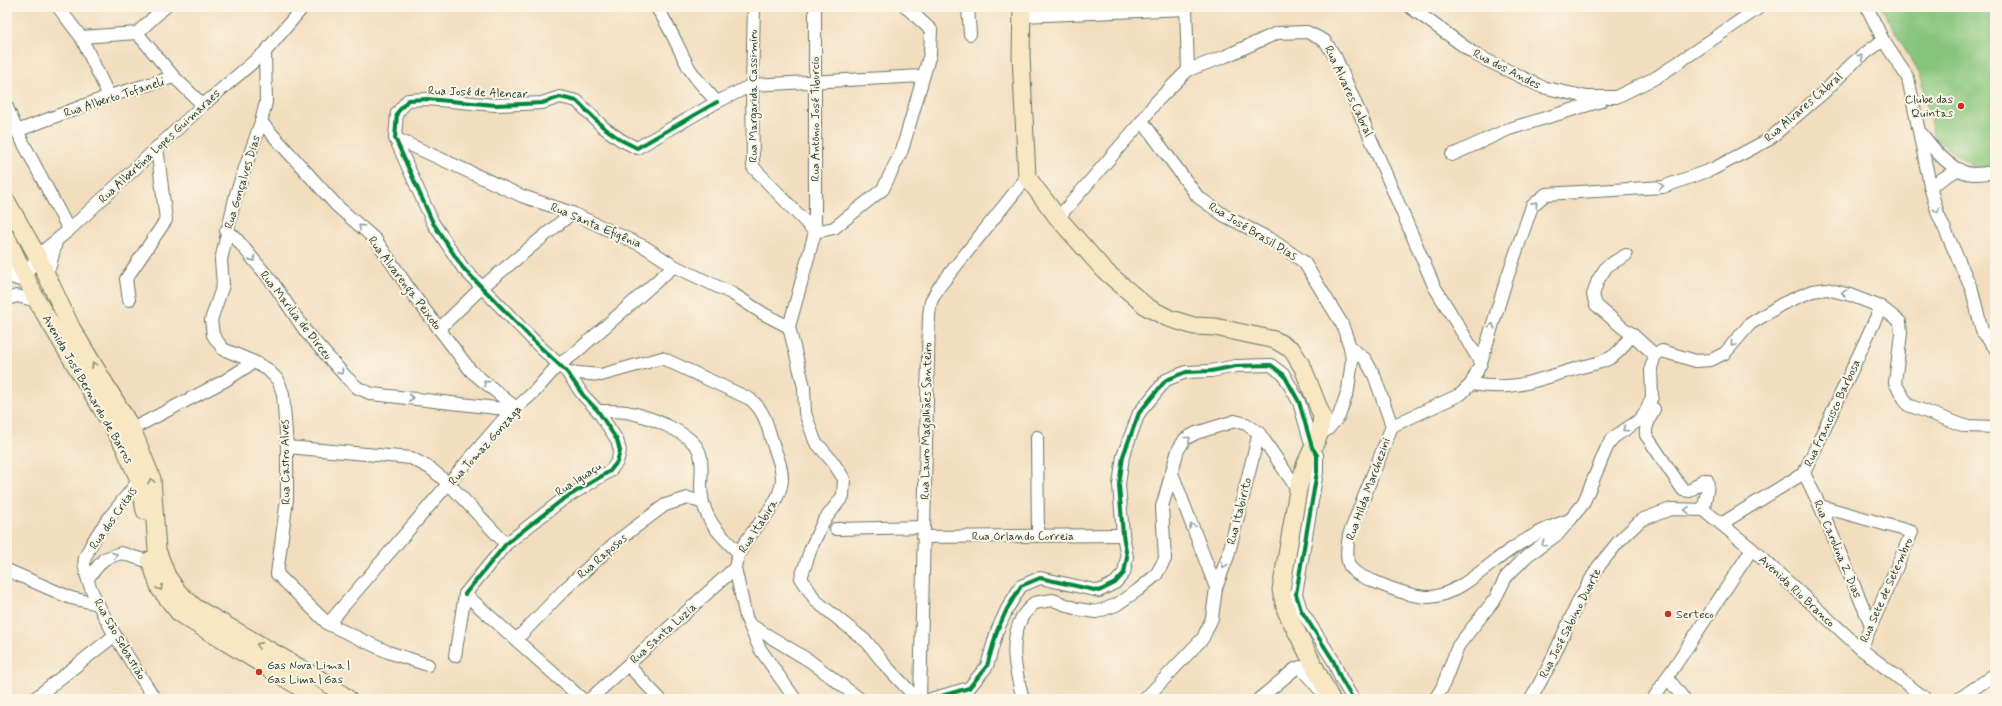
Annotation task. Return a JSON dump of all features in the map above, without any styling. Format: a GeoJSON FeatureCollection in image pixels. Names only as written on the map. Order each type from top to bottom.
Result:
{"type":"FeatureCollection","features":[{"type":"Feature","properties":{"kind":"main road"},"geometry":{"type":"LineString","coordinates":[[1022,12],[1021,56],[1028,177],[1058,218],[1105,271],[1147,307],[1168,318],[1194,326],[1215,327],[1275,340],[1292,350],[1303,368],[1322,416],[1316,441],[1298,490],[1281,590],[1286,611],[1332,699]]}},
{"type":"Feature","properties":{"kind":"main road","name":"Avenida José Bernardo de Barros"},"geometry":{"type":"LineString","coordinates":[[7,202],[44,262],[72,330],[132,429],[152,479],[157,550],[167,576],[178,592],[196,608],[330,685],[348,699]]}},
{"type":"Feature","properties":{"kind":"main road","name":"Avenida José Bernardo de Barros"},"geometry":{"type":"LineString","coordinates":[[7,238],[38,301],[122,444],[139,480],[146,518],[150,562],[160,589],[180,614],[318,699]]}},
{"type":"Feature","properties":{"kind":"street"},"geometry":{"type":"LineString","coordinates":[[58,7],[81,37],[109,96]]}},
{"type":"Feature","properties":{"kind":"street"},"geometry":{"type":"LineString","coordinates":[[81,37],[137,34],[165,7]]}},
{"type":"Feature","properties":{"kind":"street","name":"Rua Albertina Lopes Guimaraes"},"geometry":{"type":"LineString","coordinates":[[28,278],[44,262],[42,252],[56,242],[157,147],[264,52],[303,7]]}},
{"type":"Feature","properties":{"kind":"street"},"geometry":{"type":"LineString","coordinates":[[656,7],[665,18],[690,69],[703,87],[717,102],[752,84],[922,76]]}},
{"type":"Feature","properties":{"kind":"street","name":"Rua Margarida Cassimiro"},"geometry":{"type":"LineString","coordinates":[[754,7],[752,84],[753,167],[815,232]]}},
{"type":"Feature","properties":{"kind":"street","name":"Rua Antônio José Tiburcio"},"geometry":{"type":"LineString","coordinates":[[789,326],[815,232],[815,7]]}},
{"type":"Feature","properties":{"kind":"street"},"geometry":{"type":"LineString","coordinates":[[815,232],[834,228],[883,189],[902,150],[922,76],[930,54],[930,30],[906,7]]}},
{"type":"Feature","properties":{"kind":"street"},"geometry":{"type":"LineString","coordinates":[[968,7],[970,34]]}},
{"type":"Feature","properties":{"kind":"street","name":"Rua dos Andes"},"geometry":{"type":"LineString","coordinates":[[1410,7],[1476,55],[1542,87],[1587,97],[1616,97],[1657,77],[1760,7]]}},
{"type":"Feature","properties":{"kind":"street"},"geometry":{"type":"LineString","coordinates":[[1867,7],[1883,40],[1908,78],[1930,186],[1938,214],[1972,290],[1982,331],[1995,348]]}},
{"type":"Feature","properties":{"kind":"street"},"geometry":{"type":"LineString","coordinates":[[1022,12],[1186,8],[1188,70]]}},
{"type":"Feature","properties":{"kind":"street","name":"Rua Alvares Cabral"},"geometry":{"type":"LineString","coordinates":[[1058,218],[1142,121],[1155,103],[1188,70],[1226,56],[1277,33],[1307,32],[1325,41],[1336,58],[1434,286],[1481,363]]}},
{"type":"Feature","properties":{"kind":"street"},"geometry":{"type":"LineString","coordinates":[[137,34],[174,77]]}},
{"type":"Feature","properties":{"kind":"street","name":"Rua Alvares Cabral"},"geometry":{"type":"LineString","coordinates":[[1392,426],[1462,394],[1471,384],[1481,363],[1505,284],[1532,206],[1546,194],[1663,187],[1713,169],[1768,140],[1822,94],[1854,62],[1883,40]]}},
{"type":"Feature","properties":{"kind":"street","name":"Rua Gonçalves Dias"},"geometry":{"type":"LineString","coordinates":[[254,362],[223,349],[213,334],[211,320],[222,286],[221,260],[226,231],[236,194],[261,122],[266,102],[264,52]]}},
{"type":"Feature","properties":{"kind":"street","name":"Rua Alberto Tofaneli"},"geometry":{"type":"LineString","coordinates":[[17,131],[109,96],[174,77],[203,105]]}},
{"type":"Feature","properties":{"kind":"street","name":"Rua José de Alencar"},"geometry":{"type":"LineString","coordinates":[[563,369],[481,288],[463,268],[433,223],[395,138],[397,113],[408,100],[427,99],[495,105],[542,103],[560,97],[577,101],[603,127],[621,140],[637,148],[717,102]]}},
{"type":"Feature","properties":{"kind":"street"},"geometry":{"type":"LineString","coordinates":[[1452,155],[1509,129],[1616,97]]}},
{"type":"Feature","properties":{"kind":"street"},"geometry":{"type":"LineString","coordinates":[[7,107],[17,131],[69,230]]}},
{"type":"Feature","properties":{"kind":"street","name":"Rua José Brasil Dias"},"geometry":{"type":"LineString","coordinates":[[1142,121],[1198,197],[1226,216],[1272,240],[1304,262],[1342,324],[1350,346],[1352,360],[1348,390],[1339,416],[1316,441]]}},
{"type":"Feature","properties":{"kind":"street","name":"Rua Alvarenga Peixoto"},"geometry":{"type":"LineString","coordinates":[[261,122],[337,206],[376,240],[439,329],[471,371],[515,409]]}},
{"type":"Feature","properties":{"kind":"street"},"geometry":{"type":"LineString","coordinates":[[1920,131],[1934,150],[1949,164],[1971,174],[1995,172]]}},
{"type":"Feature","properties":{"kind":"street","name":"Rua Santa Efigênia"},"geometry":{"type":"LineString","coordinates":[[395,138],[522,196],[572,213],[645,247],[674,266],[733,294],[764,314],[789,326]]}},
{"type":"Feature","properties":{"kind":"street"},"geometry":{"type":"LineString","coordinates":[[129,300],[126,279],[166,220],[157,147]]}},
{"type":"Feature","properties":{"kind":"street"},"geometry":{"type":"LineString","coordinates":[[1930,186],[1959,168]]}},
{"type":"Feature","properties":{"kind":"street","name":"Rua Lauro Magalhães Santeiro"},"geometry":{"type":"LineString","coordinates":[[918,699],[924,532],[929,316],[931,301],[939,288],[1028,177]]}},
{"type":"Feature","properties":{"kind":"street"},"geometry":{"type":"LineString","coordinates":[[439,329],[481,288],[572,213]]}},
{"type":"Feature","properties":{"kind":"street","name":"Rua Marilia de Dirceu"},"geometry":{"type":"LineString","coordinates":[[226,231],[234,236],[273,283],[306,332],[346,377],[358,388],[372,394],[515,409]]}},
{"type":"Feature","properties":{"kind":"street"},"geometry":{"type":"LineString","coordinates":[[1626,255],[1607,266],[1598,280],[1593,295],[1596,305],[1655,355]]}},
{"type":"Feature","properties":{"kind":"street","name":"Rua Tomaz Gonzaga"},"geometry":{"type":"LineString","coordinates":[[328,624],[515,409],[563,369],[574,354],[674,266]]}},
{"type":"Feature","properties":{"kind":"street"},"geometry":{"type":"LineString","coordinates":[[7,270],[14,278],[28,278]]}},
{"type":"Feature","properties":{"kind":"street"},"geometry":{"type":"LineString","coordinates":[[1435,699],[1442,688],[1458,646],[1495,599],[1506,577],[1528,555],[1558,534],[1570,520],[1583,504],[1607,446],[1614,437],[1638,421],[1646,411],[1652,392],[1651,368],[1655,355],[1662,351],[1696,361],[1711,360],[1725,354],[1750,324],[1782,304],[1812,290],[1827,289],[1850,295],[1881,307],[1900,322],[1902,333],[1894,383],[1908,405],[1965,426],[1995,427]]}},
{"type":"Feature","properties":{"kind":"street"},"geometry":{"type":"LineString","coordinates":[[7,299],[17,296],[38,301]]}},
{"type":"Feature","properties":{"kind":"street"},"geometry":{"type":"LineString","coordinates":[[52,325],[56,321],[62,306]]}},
{"type":"Feature","properties":{"kind":"street","name":"Rua Francisco Barbosa"},"geometry":{"type":"LineString","coordinates":[[1721,524],[1804,473],[1881,307]]}},
{"type":"Feature","properties":{"kind":"street"},"geometry":{"type":"LineString","coordinates":[[789,326],[804,387],[805,413],[815,441],[833,462],[844,479],[843,496],[823,522],[811,548],[801,578],[816,601],[867,642],[885,665],[918,699]]}},
{"type":"Feature","properties":{"kind":"street"},"geometry":{"type":"LineString","coordinates":[[1471,384],[1496,387],[1525,385],[1594,364],[1610,358],[1619,351],[1632,334]]}},
{"type":"Feature","properties":{"kind":"street"},"geometry":{"type":"LineString","coordinates":[[1350,346],[1365,359],[1374,375],[1392,426]]}},
{"type":"Feature","properties":{"kind":"street","name":"Rua Itabira"},"geometry":{"type":"LineString","coordinates":[[563,369],[601,375],[662,358],[750,399],[758,405],[764,414],[781,470],[782,485],[775,502],[739,553],[735,568],[746,617],[760,649],[795,699]]}},
{"type":"Feature","properties":{"kind":"street"},"geometry":{"type":"LineString","coordinates":[[132,429],[226,380],[254,362]]}},
{"type":"Feature","properties":{"kind":"street","name":"Rua Castro Alves"},"geometry":{"type":"LineString","coordinates":[[254,362],[267,369],[278,380],[283,394],[287,446],[287,499],[277,574],[328,624]]}},
{"type":"Feature","properties":{"kind":"street"},"geometry":{"type":"LineString","coordinates":[[931,699],[969,688],[987,666],[997,631],[1007,609],[1021,586],[1040,578],[1099,591],[1115,583],[1124,573],[1127,557],[1123,535],[1119,485],[1123,456],[1139,413],[1166,380],[1186,372],[1211,371],[1236,366],[1271,365],[1284,375],[1299,402],[1316,441],[1317,472],[1296,594],[1301,610],[1333,660],[1341,679],[1353,699]]}},
{"type":"Feature","properties":{"kind":"street","name":"Rua Iguaçu"},"geometry":{"type":"LineString","coordinates":[[465,594],[506,544],[562,500],[610,471],[617,462],[620,451],[617,440],[598,411],[583,395],[563,369]]}},
{"type":"Feature","properties":{"kind":"street"},"geometry":{"type":"LineString","coordinates":[[1652,392],[1657,397],[1657,403],[1648,420],[1645,429],[1646,435],[1683,490],[1690,491],[1703,480],[1707,480],[1709,486],[1704,500],[1704,510],[1752,549]]}},
{"type":"Feature","properties":{"kind":"street"},"geometry":{"type":"LineString","coordinates":[[598,411],[625,412],[666,425],[693,443],[700,453],[701,502],[707,517],[717,531],[739,553]]}},
{"type":"Feature","properties":{"kind":"street"},"geometry":{"type":"LineString","coordinates":[[1023,699],[1016,671],[1013,648],[1022,617],[1034,603],[1053,600],[1077,609],[1096,612],[1116,605],[1156,575],[1165,559],[1162,507],[1178,450],[1185,439],[1196,433],[1235,421],[1246,424],[1259,433],[1298,490]]}},
{"type":"Feature","properties":{"kind":"street","name":"Rua Hilda Marchezini"},"geometry":{"type":"LineString","coordinates":[[1392,426],[1349,535],[1346,551],[1347,563],[1357,576],[1408,593],[1429,597],[1455,590],[1512,548],[1546,528],[1570,520]]}},
{"type":"Feature","properties":{"kind":"street","name":"Rua Itabirito"},"geometry":{"type":"LineString","coordinates":[[1145,699],[1203,638],[1212,618],[1216,588],[1228,556],[1259,433]]}},
{"type":"Feature","properties":{"kind":"street"},"geometry":{"type":"LineString","coordinates":[[1037,437],[1038,536]]}},
{"type":"Feature","properties":{"kind":"street"},"geometry":{"type":"LineString","coordinates":[[287,446],[411,458],[430,468],[449,484],[506,544]]}},
{"type":"Feature","properties":{"kind":"street"},"geometry":{"type":"LineString","coordinates":[[1172,473],[1216,588]]}},
{"type":"Feature","properties":{"kind":"street","name":"Rua Carolina Z. Dias"},"geometry":{"type":"LineString","coordinates":[[1804,473],[1820,506],[1871,625]]}},
{"type":"Feature","properties":{"kind":"street","name":"Rua dos Critais"},"geometry":{"type":"LineString","coordinates":[[88,578],[85,560],[96,538],[139,480]]}},
{"type":"Feature","properties":{"kind":"street","name":"Rua Raposos"},"geometry":{"type":"LineString","coordinates":[[516,640],[564,590],[617,541],[665,505],[688,498],[701,502]]}},
{"type":"Feature","properties":{"kind":"street","name":"Rua Sete de Setembro"},"geometry":{"type":"LineString","coordinates":[[1820,506],[1912,532],[1861,649]]}},
{"type":"Feature","properties":{"kind":"street","name":"Rua José Sabino Duarte"},"geometry":{"type":"LineString","coordinates":[[1531,699],[1550,664],[1579,600],[1598,567],[1619,541],[1640,520],[1670,509],[1704,510]]}},
{"type":"Feature","properties":{"kind":"street","name":"Rua Orlando Correia"},"geometry":{"type":"LineString","coordinates":[[836,529],[1038,536],[1123,535]]}},
{"type":"Feature","properties":{"kind":"street","name":"Avenida Rio Branco"},"geometry":{"type":"LineString","coordinates":[[1653,699],[1752,549],[1861,649],[1926,699]]}},
{"type":"Feature","properties":{"kind":"street","name":"Rua dos Critais"},"geometry":{"type":"LineString","coordinates":[[88,578],[104,559],[121,552],[150,562]]}},
{"type":"Feature","properties":{"kind":"street","name":"Rua Santa Luzia"},"geometry":{"type":"LineString","coordinates":[[590,699],[735,568]]}},
{"type":"Feature","properties":{"kind":"street"},"geometry":{"type":"LineString","coordinates":[[7,570],[71,598],[98,604]]}},
{"type":"Feature","properties":{"kind":"street","name":"Rua São Sebastião"},"geometry":{"type":"LineString","coordinates":[[88,578],[98,604],[115,635],[155,699]]}},
{"type":"Feature","properties":{"kind":"street"},"geometry":{"type":"LineString","coordinates":[[465,594],[582,699]]}},
{"type":"Feature","properties":{"kind":"street"},"geometry":{"type":"LineString","coordinates":[[455,656],[465,594]]}},
{"type":"Feature","properties":{"kind":"street"},"geometry":{"type":"LineString","coordinates":[[328,624],[388,652],[428,665]]}},
{"type":"Feature","properties":{"kind":"street"},"geometry":{"type":"LineString","coordinates":[[750,624],[810,660],[860,699]]}},
{"type":"Feature","properties":{"kind":"street"},"geometry":{"type":"LineString","coordinates":[[34,699],[115,635]]}},
{"type":"Feature","properties":{"kind":"street"},"geometry":{"type":"LineString","coordinates":[[628,664],[660,699]]}},
{"type":"Feature","properties":{"kind":"street"},"geometry":{"type":"LineString","coordinates":[[1259,699],[1295,669],[1300,667],[1328,699]]}},
{"type":"Feature","properties":{"kind":"street"},"geometry":{"type":"LineString","coordinates":[[1959,699],[1995,674]]}},
{"type":"Feature","properties":{"kind":"street"},"geometry":{"type":"LineString","coordinates":[[1667,677],[1684,699]]}},
{"type":"Feature","properties":{"kind":"green space","name":"Clube das Quintas"},"geometry":{"type":"Polygon","coordinates":[[[1881,7],[1995,7],[1995,166],[1974,167],[1934,138],[1920,75],[1881,7]]]}},
{"type":"Feature","properties":{"kind":"cycle path"},"geometry":{"type":"LineString","coordinates":[[465,594],[506,544],[562,500],[610,471],[617,462],[620,451],[617,440],[598,411],[583,395],[567,372],[539,346],[463,268],[433,223],[395,138],[397,113],[408,100],[427,99],[495,105],[542,103],[560,97],[577,101],[603,127],[621,140],[637,148],[717,102]]}},
{"type":"Feature","properties":{"kind":"cycle path"},"geometry":{"type":"LineString","coordinates":[[931,699],[969,688],[987,666],[997,631],[1007,609],[1021,586],[1040,578],[1099,591],[1115,583],[1124,573],[1127,557],[1123,535],[1119,485],[1123,456],[1139,413],[1166,380],[1186,372],[1211,371],[1236,366],[1271,365],[1284,375],[1299,402],[1312,447],[1317,455],[1317,472],[1296,594],[1301,610],[1333,660],[1341,679],[1353,699]]}},
{"type":"Feature","properties":{"kind":"place","name":"Clube das Quintas"},"geometry":{"type":"Point","coordinates":[1961,106]}},
{"type":"Feature","properties":{"kind":"place","name":"Serteco"},"geometry":{"type":"Point","coordinates":[1668,614]}},
{"type":"Feature","properties":{"kind":"place","name":"Gas Nova Lima | Gas Lima | Gas"},"geometry":{"type":"Point","coordinates":[259,672]}}]}
